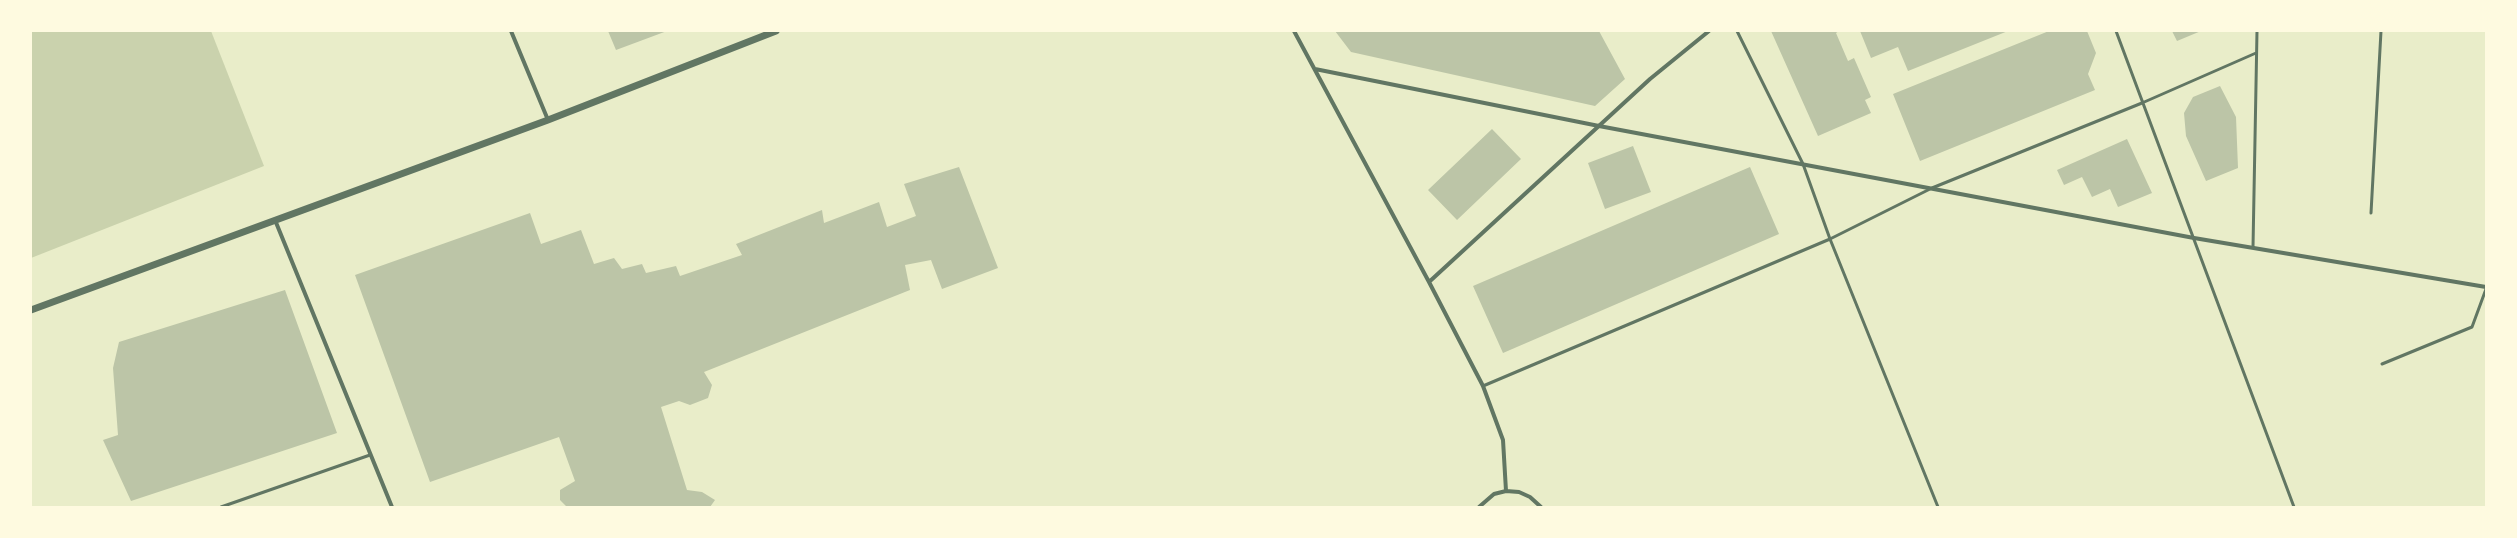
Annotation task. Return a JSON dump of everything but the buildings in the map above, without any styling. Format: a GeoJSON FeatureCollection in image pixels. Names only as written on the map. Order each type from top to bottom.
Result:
{"type":"FeatureCollection","features":[{"type":"Feature","properties":{"kind":"street"},"geometry":{"type":"LineString","coordinates":[[511,31],[548,120]]}},
{"type":"Feature","properties":{"kind":"street"},"geometry":{"type":"LineString","coordinates":[[31,310],[548,120],[776,31]]}},
{"type":"Feature","properties":{"kind":"street"},"geometry":{"type":"LineString","coordinates":[[1294,31],[1429,282],[1483,386],[1503,440],[1506,491]]}},
{"type":"Feature","properties":{"kind":"street"},"geometry":{"type":"LineString","coordinates":[[1429,282],[1650,80],[1709,31]]}},
{"type":"Feature","properties":{"kind":"street"},"geometry":{"type":"LineString","coordinates":[[1315,69],[1599,126],[2194,238],[2486,288]]}},
{"type":"Feature","properties":{"kind":"street"},"geometry":{"type":"LineString","coordinates":[[275,220],[392,507]]}},
{"type":"Feature","properties":{"kind":"street"},"geometry":{"type":"LineString","coordinates":[[1479,507],[1494,494],[1506,491],[1519,492],[1530,497],[1541,507]]}},
{"type":"Feature","properties":{"kind":"lane"},"geometry":{"type":"LineString","coordinates":[[1737,31],[1803,164],[1830,240],[1938,507]]}},
{"type":"Feature","properties":{"kind":"lane"},"geometry":{"type":"LineString","coordinates":[[2116,31],[2294,507]]}},
{"type":"Feature","properties":{"kind":"lane"},"geometry":{"type":"LineString","coordinates":[[2253,247],[2257,31]]}},
{"type":"Feature","properties":{"kind":"lane"},"geometry":{"type":"LineString","coordinates":[[2370,213],[2381,31]]}},
{"type":"Feature","properties":{"kind":"lane"},"geometry":{"type":"LineString","coordinates":[[1483,386],[1830,240],[1932,188],[2142,103],[2256,53]]}},
{"type":"Feature","properties":{"kind":"lane"},"geometry":{"type":"LineString","coordinates":[[2382,364],[2472,327],[2486,288]]}},
{"type":"Feature","properties":{"kind":"lane"},"geometry":{"type":"LineString","coordinates":[[220,507],[370,455]]}},
{"type":"Feature","properties":{"kind":"green space"},"geometry":{"type":"Polygon","coordinates":[[[31,31],[211,31],[264,166],[31,258],[31,31]]]}}]}
